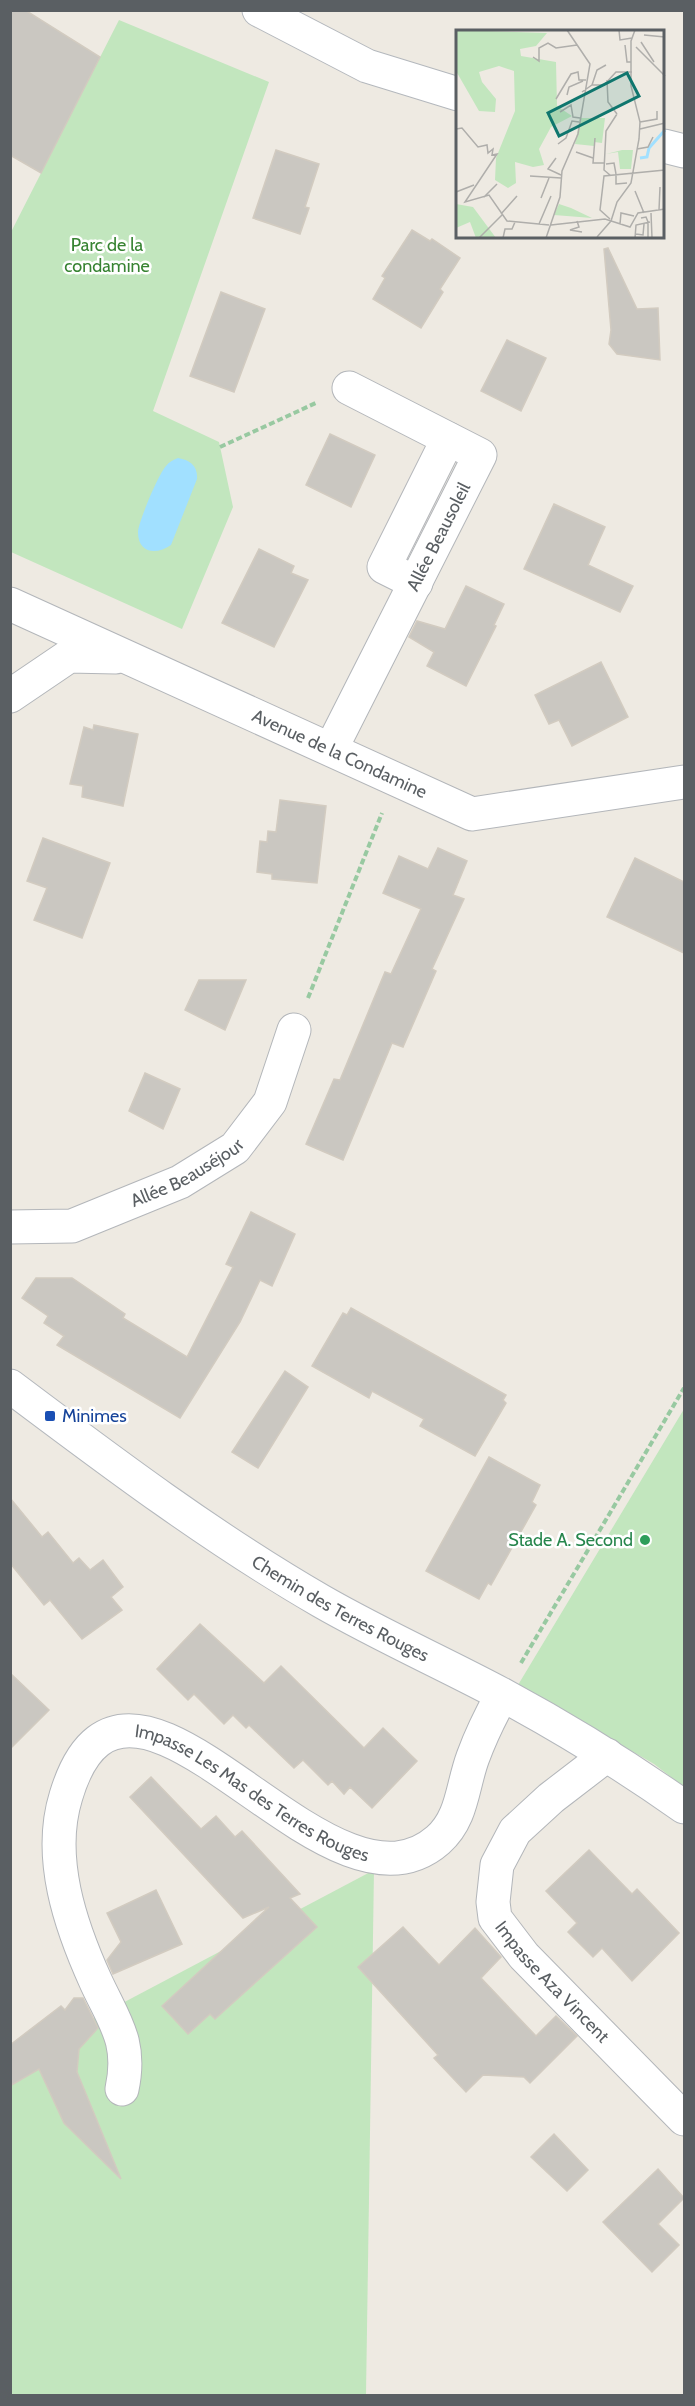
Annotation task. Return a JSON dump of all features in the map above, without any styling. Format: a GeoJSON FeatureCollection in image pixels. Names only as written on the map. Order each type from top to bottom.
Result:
{"type":"FeatureCollection","features":[{"type":"Feature","properties":{"kind":"street"},"geometry":{"type":"LineString","coordinates":[[259,10],[367,66],[456,93]]}},
{"type":"Feature","properties":{"kind":"street"},"geometry":{"type":"LineString","coordinates":[[665,146],[684,151]]}},
{"type":"Feature","properties":{"kind":"street","name":"Allée Beausoleil"},"geometry":{"type":"LineString","coordinates":[[331,749],[480,455],[349,388]]}},
{"type":"Feature","properties":{"kind":"street","name":"Avenue de la Condamine"},"geometry":{"type":"LineString","coordinates":[[10,604],[472,814],[684,782]]}},
{"type":"Feature","properties":{"kind":"street"},"geometry":{"type":"LineString","coordinates":[[10,696],[69,656],[132,658]]}},
{"type":"Feature","properties":{"kind":"street","name":"Allée Beauséjour"},"geometry":{"type":"LineString","coordinates":[[10,1227],[72,1226],[180,1182],[235,1148],[270,1102],[294,1030]]}},
{"type":"Feature","properties":{"kind":"street","name":"Chemin des Terres Rouges"},"geometry":{"type":"LineString","coordinates":[[10,1386],[143,1485],[265,1568],[368,1627],[502,1695],[608,1755],[684,1807]]}},
{"type":"Feature","properties":{"kind":"street","name":"Impasse Les Mas des Terres Rouges"},"geometry":{"type":"LineString","coordinates":[[122,2090],[126,2052],[114,2018],[81,1946],[69,1908],[58,1847],[60,1816],[71,1780],[86,1753],[97,1741],[122,1730],[147,1731],[160,1736],[329,1840],[360,1853],[398,1857],[426,1848],[437,1840],[452,1822],[462,1801],[472,1759],[502,1695]]}},
{"type":"Feature","properties":{"kind":"street","name":"Impasse Aza Vincent"},"geometry":{"type":"LineString","coordinates":[[608,1755],[550,1798],[515,1831],[497,1865],[493,1902],[495,1918],[524,1956],[684,2119]]}},
{"type":"Feature","properties":{"kind":"path"},"geometry":{"type":"LineString","coordinates":[[220,447],[349,388]]}},
{"type":"Feature","properties":{"kind":"path"},"geometry":{"type":"LineString","coordinates":[[294,1030],[395,778]]}},
{"type":"Feature","properties":{"kind":"path"},"geometry":{"type":"LineString","coordinates":[[502,1695],[684,1388]]}},
{"type":"Feature","properties":{"kind":"green space","name":"Parc de la condamine"},"geometry":{"type":"Polygon","coordinates":[[[119,20],[269,82],[153,411],[219,442],[233,507],[182,629],[11,552],[10,234],[119,20]]]}},
{"type":"Feature","properties":{"kind":"green space","name":"Stade A. Second"},"geometry":{"type":"Polygon","coordinates":[[[684,1409],[684,1787],[654,1764],[518,1685],[684,1409]]]}},
{"type":"Feature","properties":{"kind":"green space"},"geometry":{"type":"Polygon","coordinates":[[[374,1870],[366,2395],[11,2396],[11,2062],[374,1870]]]}},
{"type":"Feature","properties":{"kind":"water"},"geometry":{"type":"Polygon","coordinates":[[[178,458],[192,464],[197,479],[171,545],[160,550],[149,550],[141,545],[139,539],[141,519],[163,470],[168,463],[178,458]]]}},
{"type":"Feature","properties":{"kind":"building"},"geometry":{"type":"Polygon","coordinates":[[[10,10],[25,10],[100,57],[41,173],[10,155],[10,10]]]}},
{"type":"Feature","properties":{"kind":"building"},"geometry":{"type":"Polygon","coordinates":[[[276,150],[319,164],[305,207],[309,208],[300,234],[253,218],[276,150]]]}},
{"type":"Feature","properties":{"kind":"building"},"geometry":{"type":"Polygon","coordinates":[[[412,230],[430,241],[432,239],[460,258],[440,289],[443,292],[421,328],[373,299],[385,278],[382,276],[412,230]]]}},
{"type":"Feature","properties":{"kind":"building"},"geometry":{"type":"Polygon","coordinates":[[[608,248],[637,309],[658,308],[660,360],[617,354],[609,344],[611,330],[604,249],[608,248]]]}},
{"type":"Feature","properties":{"kind":"building"},"geometry":{"type":"Polygon","coordinates":[[[221,292],[265,309],[234,392],[190,376],[221,292]]]}},
{"type":"Feature","properties":{"kind":"building"},"geometry":{"type":"Polygon","coordinates":[[[507,340],[546,358],[521,411],[481,391],[507,340]]]}},
{"type":"Feature","properties":{"kind":"building"},"geometry":{"type":"Polygon","coordinates":[[[330,434],[375,455],[351,507],[306,485],[330,434]]]}},
{"type":"Feature","properties":{"kind":"building"},"geometry":{"type":"Polygon","coordinates":[[[554,504],[605,527],[588,565],[633,586],[620,612],[524,569],[554,504]]]}},
{"type":"Feature","properties":{"kind":"building"},"geometry":{"type":"Polygon","coordinates":[[[259,549],[294,566],[291,573],[308,580],[274,647],[222,623],[259,549]]]}},
{"type":"Feature","properties":{"kind":"building"},"geometry":{"type":"Polygon","coordinates":[[[466,586],[504,604],[494,625],[496,626],[466,686],[427,666],[434,652],[409,637],[417,621],[445,629],[466,586]]]}},
{"type":"Feature","properties":{"kind":"building"},"geometry":{"type":"Polygon","coordinates":[[[601,662],[628,717],[572,746],[559,720],[549,724],[535,695],[601,662]]]}},
{"type":"Feature","properties":{"kind":"building"},"geometry":{"type":"Polygon","coordinates":[[[94,725],[138,734],[123,806],[82,797],[83,786],[70,784],[84,727],[93,730],[94,725]]]}},
{"type":"Feature","properties":{"kind":"building"},"geometry":{"type":"Polygon","coordinates":[[[280,800],[326,806],[317,883],[272,879],[272,874],[257,872],[260,841],[267,842],[268,831],[276,832],[280,800]]]}},
{"type":"Feature","properties":{"kind":"building"},"geometry":{"type":"Polygon","coordinates":[[[43,838],[110,863],[82,938],[34,920],[47,888],[27,881],[43,838]]]}},
{"type":"Feature","properties":{"kind":"building"},"geometry":{"type":"Polygon","coordinates":[[[438,848],[467,861],[453,895],[464,899],[432,969],[436,971],[403,1047],[392,1043],[343,1160],[306,1144],[334,1079],[340,1080],[385,972],[391,974],[421,909],[383,893],[399,856],[428,869],[438,848]]]}},
{"type":"Feature","properties":{"kind":"building"},"geometry":{"type":"Polygon","coordinates":[[[635,858],[684,882],[684,953],[607,917],[635,858]]]}},
{"type":"Feature","properties":{"kind":"building"},"geometry":{"type":"Polygon","coordinates":[[[199,980],[246,980],[225,1030],[185,1010],[199,980]]]}},
{"type":"Feature","properties":{"kind":"building"},"geometry":{"type":"Polygon","coordinates":[[[145,1073],[180,1089],[163,1129],[129,1111],[145,1073]]]}},
{"type":"Feature","properties":{"kind":"building"},"geometry":{"type":"Polygon","coordinates":[[[251,1212],[295,1234],[272,1286],[260,1280],[240,1322],[180,1418],[57,1345],[64,1336],[44,1323],[48,1316],[22,1298],[36,1278],[72,1278],[125,1314],[123,1318],[187,1357],[233,1267],[226,1264],[251,1212]]]}},
{"type":"Feature","properties":{"kind":"building"},"geometry":{"type":"Polygon","coordinates":[[[351,1308],[506,1395],[503,1400],[506,1403],[475,1456],[420,1426],[424,1419],[372,1391],[369,1398],[312,1366],[343,1313],[347,1315],[351,1308]]]}},
{"type":"Feature","properties":{"kind":"building"},"geometry":{"type":"Polygon","coordinates":[[[285,1371],[308,1387],[258,1468],[232,1452],[285,1371]]]}},
{"type":"Feature","properties":{"kind":"building"},"geometry":{"type":"Polygon","coordinates":[[[489,1457],[540,1485],[532,1502],[536,1505],[491,1585],[488,1583],[479,1599],[426,1571],[489,1457]]]}},
{"type":"Feature","properties":{"kind":"building"},"geometry":{"type":"Polygon","coordinates":[[[10,1498],[42,1537],[48,1532],[73,1563],[79,1558],[90,1570],[103,1560],[123,1587],[111,1597],[122,1610],[82,1639],[50,1600],[44,1605],[10,1563],[10,1498]]]}},
{"type":"Feature","properties":{"kind":"building"},"geometry":{"type":"Polygon","coordinates":[[[200,1624],[264,1683],[281,1666],[364,1748],[383,1728],[417,1761],[372,1808],[350,1787],[344,1794],[332,1781],[328,1785],[303,1760],[294,1768],[249,1725],[246,1728],[233,1715],[224,1724],[194,1694],[188,1700],[157,1669],[200,1624]]]}},
{"type":"Feature","properties":{"kind":"building"},"geometry":{"type":"Polygon","coordinates":[[[10,1673],[49,1710],[10,1749],[10,1673]]]}},
{"type":"Feature","properties":{"kind":"building"},"geometry":{"type":"Polygon","coordinates":[[[151,1777],[201,1829],[216,1816],[235,1837],[242,1831],[300,1894],[290,1898],[317,1927],[215,2019],[210,2014],[188,2034],[162,2006],[269,1907],[243,1918],[130,1797],[151,1777]]]}},
{"type":"Feature","properties":{"kind":"building"},"geometry":{"type":"Polygon","coordinates":[[[589,1850],[632,1894],[637,1889],[679,1933],[632,1981],[602,1948],[593,1957],[568,1932],[577,1923],[546,1891],[589,1850]]]}},
{"type":"Feature","properties":{"kind":"building"},"geometry":{"type":"Polygon","coordinates":[[[156,1890],[182,1944],[113,1974],[107,1960],[121,1942],[107,1913],[156,1890]]]}},
{"type":"Feature","properties":{"kind":"building"},"geometry":{"type":"Polygon","coordinates":[[[403,1927],[439,1965],[475,1928],[501,1957],[481,1978],[536,2036],[556,2016],[577,2036],[530,2083],[524,2077],[483,2075],[466,2092],[434,2058],[438,2055],[358,1967],[403,1927]]]}},
{"type":"Feature","properties":{"kind":"building"},"geometry":{"type":"Polygon","coordinates":[[[74,1998],[83,1998],[98,2028],[79,2049],[77,2072],[121,2179],[64,2123],[39,2069],[10,2086],[10,2045],[61,2006],[65,2010],[74,1998]]]}},
{"type":"Feature","properties":{"kind":"building"},"geometry":{"type":"Polygon","coordinates":[[[554,2134],[588,2170],[567,2191],[531,2157],[554,2134]]]}},
{"type":"Feature","properties":{"kind":"building"},"geometry":{"type":"Polygon","coordinates":[[[658,2169],[684,2198],[658,2224],[679,2245],[652,2272],[603,2222],[658,2169]]]}},
{"type":"Feature","properties":{"kind":"place","name":"Minimes"},"geometry":{"type":"Point","coordinates":[50,1416]}},
{"type":"Feature","properties":{"kind":"place","name":"Stade A. Second"},"geometry":{"type":"Point","coordinates":[645,1540]}}]}
